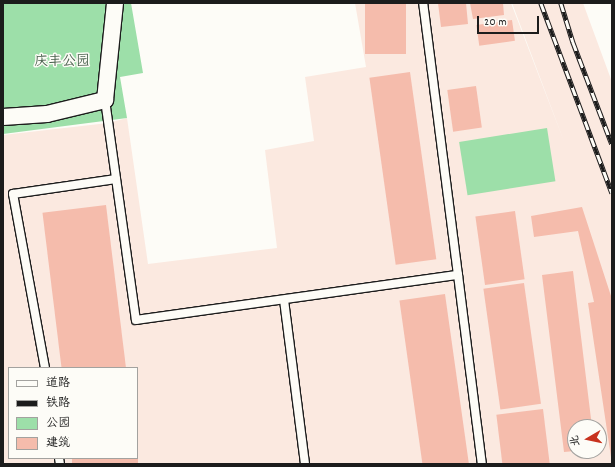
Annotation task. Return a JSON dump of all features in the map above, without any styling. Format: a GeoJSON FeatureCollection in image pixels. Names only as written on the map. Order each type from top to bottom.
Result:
{"type":"FeatureCollection","features":[{"type":"Feature","properties":{"kind":"street"},"geometry":{"type":"LineString","coordinates":[[3,117],[47,114],[105,100],[115,3]]}},
{"type":"Feature","properties":{"kind":"lane"},"geometry":{"type":"LineString","coordinates":[[423,3],[482,464]]}},
{"type":"Feature","properties":{"kind":"lane"},"geometry":{"type":"LineString","coordinates":[[105,100],[136,320],[458,275]]}},
{"type":"Feature","properties":{"kind":"lane"},"geometry":{"type":"LineString","coordinates":[[45,367],[13,194],[116,179]]}},
{"type":"Feature","properties":{"kind":"lane"},"geometry":{"type":"LineString","coordinates":[[284,300],[305,464]]}},
{"type":"Feature","properties":{"kind":"shaded area"},"geometry":{"type":"Polygon","coordinates":[[[355,3],[511,3],[565,144],[512,3],[583,3],[612,82],[612,464],[3,464],[3,135],[108,123],[127,118],[148,264],[277,248],[265,150],[314,141],[305,77],[366,67],[355,3]]]}},
{"type":"Feature","properties":{"kind":"green space","name":"庆丰公园"},"geometry":{"type":"Polygon","coordinates":[[[3,3],[131,3],[143,73],[120,77],[127,118],[3,134],[3,3]]]}},
{"type":"Feature","properties":{"kind":"green space"},"geometry":{"type":"Polygon","coordinates":[[[547,128],[555,181],[468,195],[459,142],[547,128]]]}},
{"type":"Feature","properties":{"kind":"building"},"geometry":{"type":"Polygon","coordinates":[[[365,3],[406,3],[406,54],[365,54],[365,3]]]}},
{"type":"Feature","properties":{"kind":"building"},"geometry":{"type":"Polygon","coordinates":[[[438,3],[466,3],[468,24],[441,27],[438,3]]]}},
{"type":"Feature","properties":{"kind":"building"},"geometry":{"type":"Polygon","coordinates":[[[470,3],[503,3],[504,15],[473,19],[470,3]]]}},
{"type":"Feature","properties":{"kind":"building"},"geometry":{"type":"Polygon","coordinates":[[[512,20],[515,41],[479,46],[476,25],[512,20]]]}},
{"type":"Feature","properties":{"kind":"building"},"geometry":{"type":"Polygon","coordinates":[[[410,72],[436,259],[396,265],[369,78],[410,72]]]}},
{"type":"Feature","properties":{"kind":"building"},"geometry":{"type":"Polygon","coordinates":[[[476,86],[482,128],[453,132],[447,90],[476,86]]]}},
{"type":"Feature","properties":{"kind":"building"},"geometry":{"type":"Polygon","coordinates":[[[106,205],[126,367],[61,367],[42,213],[106,205]]]}},
{"type":"Feature","properties":{"kind":"building"},"geometry":{"type":"Polygon","coordinates":[[[582,207],[612,299],[612,464],[607,430],[607,419],[605,419],[588,303],[594,302],[578,231],[534,237],[531,216],[582,207]]]}},
{"type":"Feature","properties":{"kind":"building"},"geometry":{"type":"Polygon","coordinates":[[[515,211],[525,279],[485,285],[475,217],[515,211]]]}},
{"type":"Feature","properties":{"kind":"building"},"geometry":{"type":"Polygon","coordinates":[[[573,271],[591,419],[567,419],[567,452],[564,452],[542,275],[573,271]]]}},
{"type":"Feature","properties":{"kind":"building"},"geometry":{"type":"Polygon","coordinates":[[[524,283],[541,404],[500,410],[483,289],[524,283]]]}},
{"type":"Feature","properties":{"kind":"building"},"geometry":{"type":"Polygon","coordinates":[[[445,294],[469,464],[422,464],[399,300],[445,294]]]}},
{"type":"Feature","properties":{"kind":"building"},"geometry":{"type":"Polygon","coordinates":[[[543,409],[550,464],[502,464],[496,415],[543,409]]]}},
{"type":"Feature","properties":{"kind":"building"},"geometry":{"type":"Polygon","coordinates":[[[72,459],[138,459],[138,464],[72,464],[72,459]]]}},
{"type":"Feature","properties":{"kind":"railway"},"geometry":{"type":"LineString","coordinates":[[541,3],[612,193]]}},
{"type":"Feature","properties":{"kind":"railway"},"geometry":{"type":"LineString","coordinates":[[561,3],[573,42],[612,144]]}}]}
